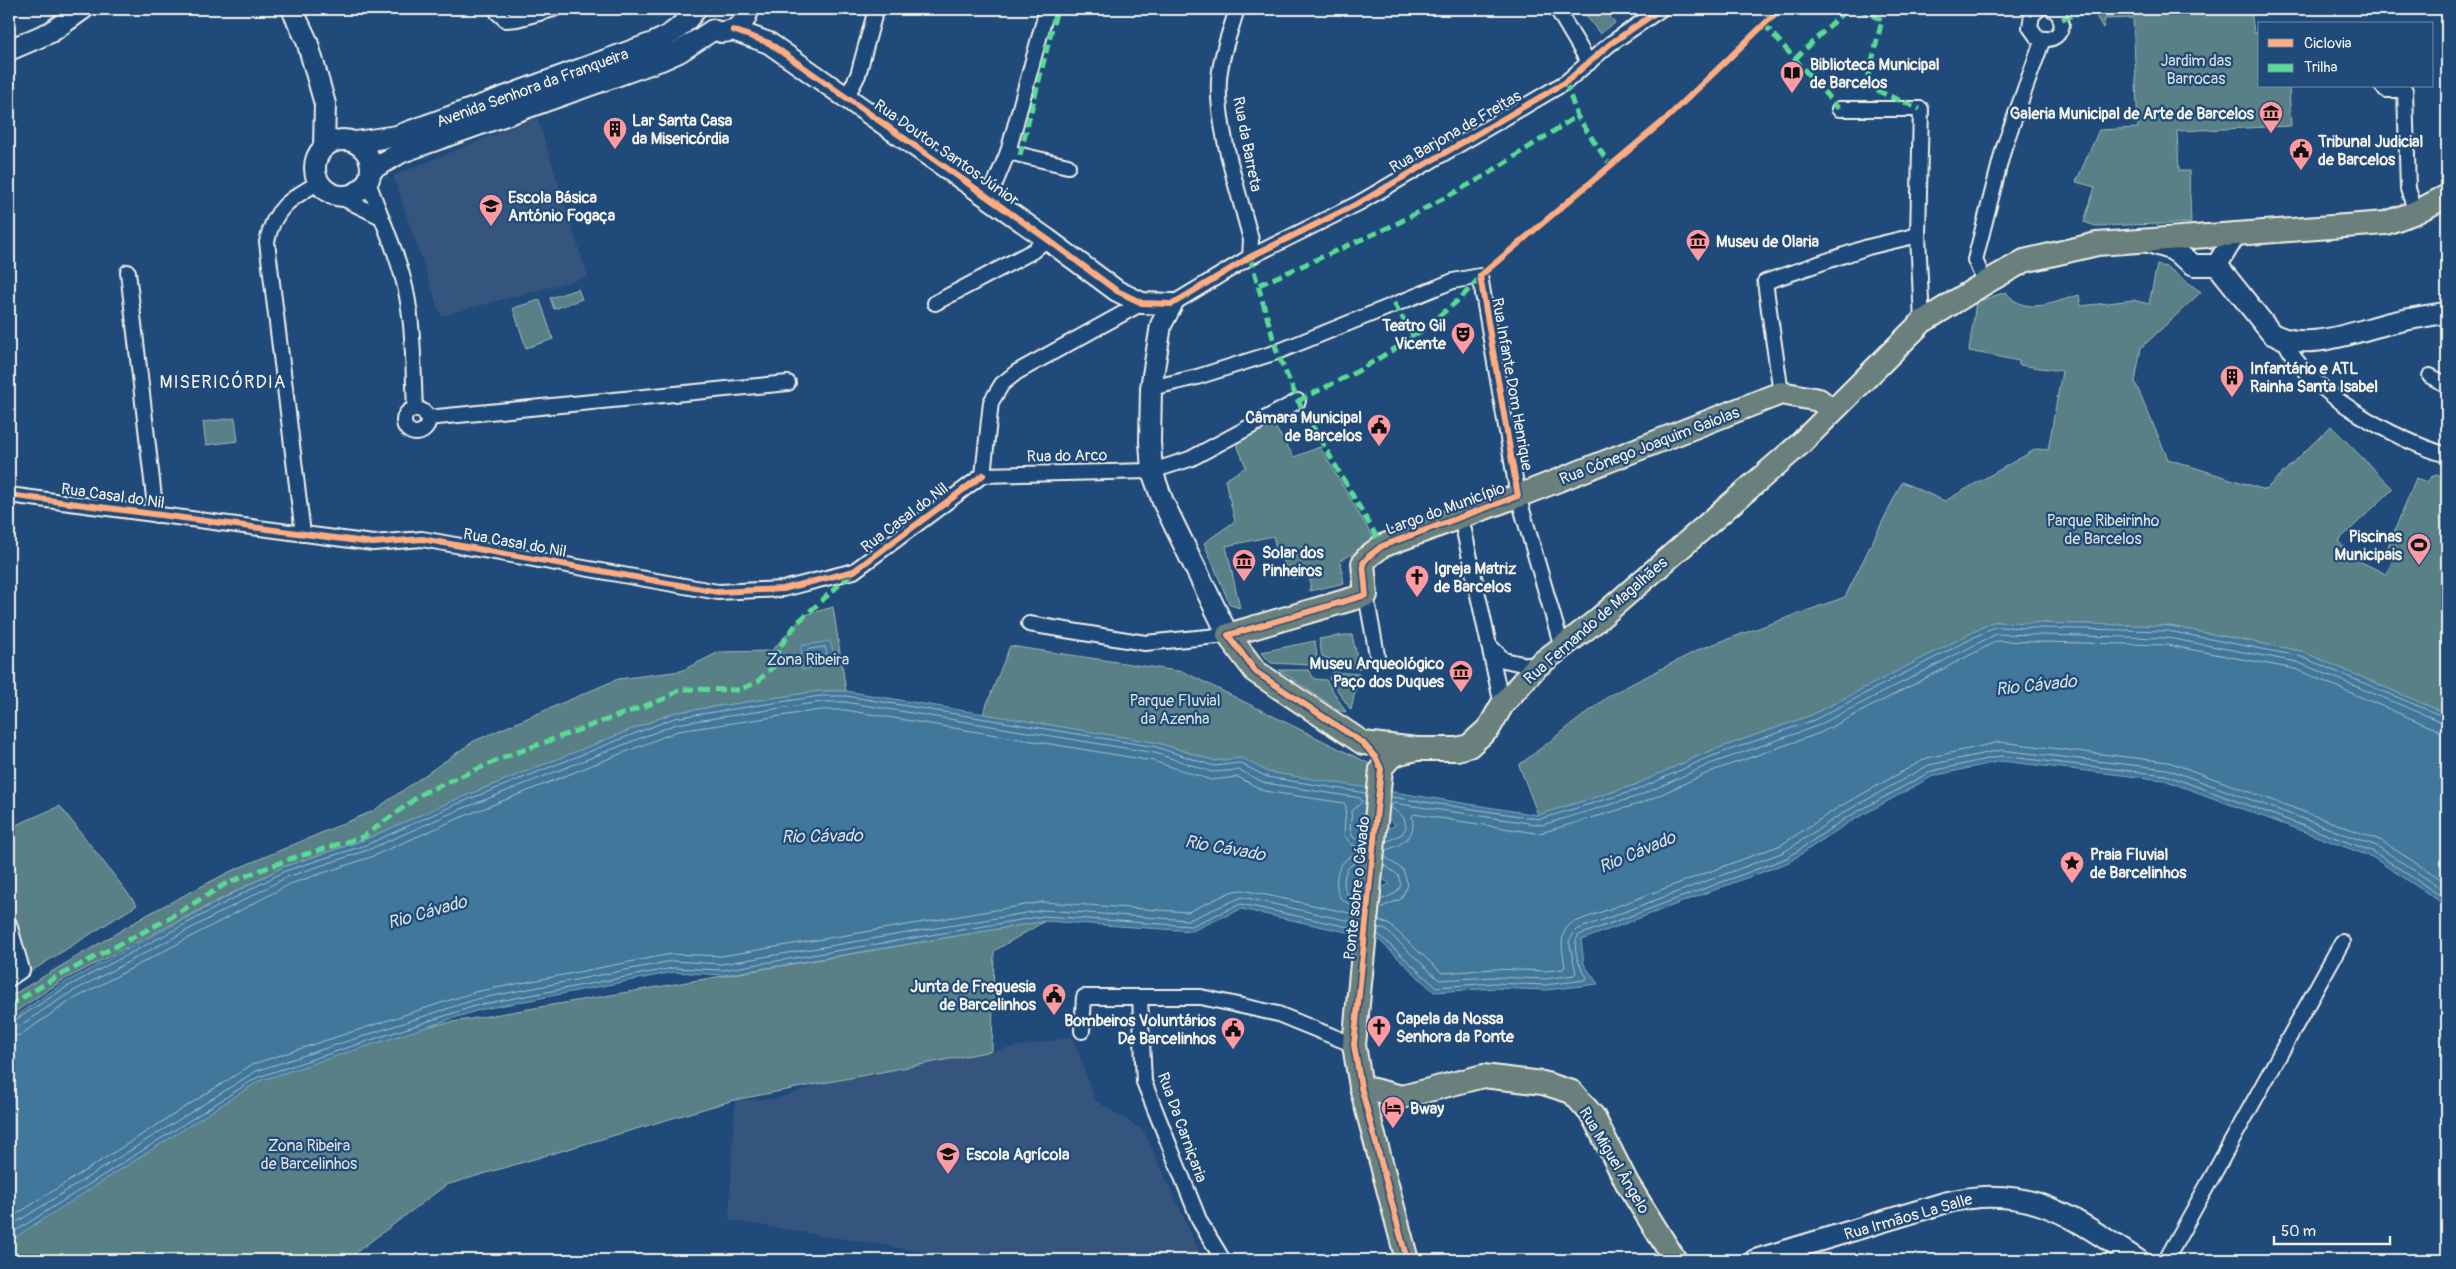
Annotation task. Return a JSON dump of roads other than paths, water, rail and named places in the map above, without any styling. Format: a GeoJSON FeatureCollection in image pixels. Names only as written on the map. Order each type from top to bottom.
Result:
{"type":"FeatureCollection","features":[{"type":"Feature","properties":{"kind":"main road","name":"Rua Fernando de Magalhães"},"geometry":{"type":"LineString","coordinates":[[1228,635],[1256,672],[1363,743],[1416,749],[1457,749],[1469,746],[1489,728],[1502,705],[1536,667],[1595,622],[1800,444],[1922,322],[1984,283],[2024,261],[2097,244],[2386,222],[2416,212],[2447,196]]}},
{"type":"Feature","properties":{"kind":"main road"},"geometry":{"type":"LineString","coordinates":[[1781,393],[1819,400],[1832,411]]}},
{"type":"Feature","properties":{"kind":"main road","name":"Rua Cónego Joaquim Gaiolas"},"geometry":{"type":"LineString","coordinates":[[1518,496],[1781,393]]}},
{"type":"Feature","properties":{"kind":"main road","name":"Largo do Município"},"geometry":{"type":"LineString","coordinates":[[1366,595],[1363,563],[1382,546],[1518,496]]}},
{"type":"Feature","properties":{"kind":"main road"},"geometry":{"type":"LineString","coordinates":[[1228,635],[1366,595]]}},
{"type":"Feature","properties":{"kind":"main road"},"geometry":{"type":"LineString","coordinates":[[1363,743],[1376,758],[1381,772]]}},
{"type":"Feature","properties":{"kind":"main road"},"geometry":{"type":"LineString","coordinates":[[1381,772],[1388,758],[1396,753],[1416,749]]}},
{"type":"Feature","properties":{"kind":"main road","name":"Ponte sobre o Cávado"},"geometry":{"type":"LineString","coordinates":[[1381,772],[1354,1045],[1361,1087],[1407,1260]]}},
{"type":"Feature","properties":{"kind":"main road","name":"Rua Miguel Ângelo"},"geometry":{"type":"LineString","coordinates":[[1361,1087],[1402,1097],[1483,1076],[1543,1083],[1572,1092],[1593,1116],[1627,1183],[1665,1242],[1674,1260]]}},
{"type":"Feature","properties":{"kind":"street"},"geometry":{"type":"LineString","coordinates":[[9,50],[50,32],[83,9]]}},
{"type":"Feature","properties":{"kind":"street"},"geometry":{"type":"LineString","coordinates":[[292,9],[307,41],[326,111],[324,146],[315,164],[318,183],[330,193],[381,217]]}},
{"type":"Feature","properties":{"kind":"street"},"geometry":{"type":"LineString","coordinates":[[497,9],[506,20],[554,9]]}},
{"type":"Feature","properties":{"kind":"street"},"geometry":{"type":"LineString","coordinates":[[697,9],[702,22],[723,30]]}},
{"type":"Feature","properties":{"kind":"street","name":"Avenida Senhora da Franqueira"},"geometry":{"type":"LineString","coordinates":[[351,141],[397,136],[653,43],[670,36],[684,26],[697,9]]}},
{"type":"Feature","properties":{"kind":"street"},"geometry":{"type":"LineString","coordinates":[[846,98],[858,75],[876,9]]}},
{"type":"Feature","properties":{"kind":"street"},"geometry":{"type":"LineString","coordinates":[[989,198],[1008,152],[1047,9]]}},
{"type":"Feature","properties":{"kind":"street","name":"Rua da Barreta"},"geometry":{"type":"LineString","coordinates":[[1237,9],[1226,45],[1219,78],[1219,102],[1251,240],[1250,257]]}},
{"type":"Feature","properties":{"kind":"street"},"geometry":{"type":"LineString","coordinates":[[1557,9],[1589,63]]}},
{"type":"Feature","properties":{"kind":"street","name":"Rua Barjona de Freitas"},"geometry":{"type":"LineString","coordinates":[[1172,304],[1250,257],[1359,203],[1566,82],[1610,44],[1661,9]]}},
{"type":"Feature","properties":{"kind":"street"},"geometry":{"type":"LineString","coordinates":[[2039,9],[2032,15],[2030,26],[2032,32],[2042,39],[2053,38],[2061,30],[2062,19],[2052,9]]}},
{"type":"Feature","properties":{"kind":"street","name":"Avenida Senhora da Franqueira"},"geometry":{"type":"LineString","coordinates":[[370,176],[402,152],[661,60],[743,22],[748,10]]}},
{"type":"Feature","properties":{"kind":"street","name":"Rua Doutor Santos Júnior"},"geometry":{"type":"LineString","coordinates":[[748,10],[769,43]]}},
{"type":"Feature","properties":{"kind":"street","name":"Rua Doutor Santos Júnior"},"geometry":{"type":"LineString","coordinates":[[723,30],[769,43],[1047,239],[1118,292],[1142,303]]}},
{"type":"Feature","properties":{"kind":"street"},"geometry":{"type":"LineString","coordinates":[[1984,283],[1975,260],[2004,147],[2042,39]]}},
{"type":"Feature","properties":{"kind":"street"},"geometry":{"type":"LineString","coordinates":[[2384,88],[2386,90],[2405,90],[2408,189],[2416,212]]}},
{"type":"Feature","properties":{"kind":"street"},"geometry":{"type":"LineString","coordinates":[[1839,109],[1920,109],[1918,235],[1922,322]]}},
{"type":"Feature","properties":{"kind":"street"},"geometry":{"type":"LineString","coordinates":[[326,111],[351,141],[368,153],[370,176],[381,217],[405,289],[411,334],[415,409]]}},
{"type":"Feature","properties":{"kind":"street"},"geometry":{"type":"LineString","coordinates":[[324,146],[339,140],[351,141]]}},
{"type":"Feature","properties":{"kind":"street"},"geometry":{"type":"LineString","coordinates":[[1008,152],[1068,166]]}},
{"type":"Feature","properties":{"kind":"street"},"geometry":{"type":"LineString","coordinates":[[338,196],[355,194],[370,176]]}},
{"type":"Feature","properties":{"kind":"street"},"geometry":{"type":"LineString","coordinates":[[302,534],[268,242],[270,224],[282,208],[299,194],[318,183]]}},
{"type":"Feature","properties":{"kind":"street"},"geometry":{"type":"LineString","coordinates":[[2217,265],[2236,233]]}},
{"type":"Feature","properties":{"kind":"street"},"geometry":{"type":"LineString","coordinates":[[1781,393],[1765,282],[1868,247],[1918,235]]}},
{"type":"Feature","properties":{"kind":"street"},"geometry":{"type":"LineString","coordinates":[[2194,265],[2183,247],[2201,235],[2216,244],[2217,265],[2272,334],[2285,341],[2316,341],[2389,323],[2447,313]]}},
{"type":"Feature","properties":{"kind":"street"},"geometry":{"type":"LineString","coordinates":[[935,303],[1033,251],[1047,239]]}},
{"type":"Feature","properties":{"kind":"street"},"geometry":{"type":"LineString","coordinates":[[2141,240],[2171,249],[2194,265],[2217,265]]}},
{"type":"Feature","properties":{"kind":"street"},"geometry":{"type":"LineString","coordinates":[[128,272],[156,515]]}},
{"type":"Feature","properties":{"kind":"street","name":"Rua Infante Dom Henrique"},"geometry":{"type":"LineString","coordinates":[[1150,388],[1197,377],[1277,352],[1394,303],[1453,281],[1480,276],[1518,496]]}},
{"type":"Feature","properties":{"kind":"street"},"geometry":{"type":"LineString","coordinates":[[983,474],[991,402],[1002,384],[1017,372],[1142,303],[1172,304]]}},
{"type":"Feature","properties":{"kind":"street","name":"Rua Fernando de Magalhães"},"geometry":{"type":"LineString","coordinates":[[1172,304],[1161,325],[1150,388],[1152,471],[1163,502],[1228,635]]}},
{"type":"Feature","properties":{"kind":"street"},"geometry":{"type":"LineString","coordinates":[[2285,341],[2292,358],[2335,398],[2396,435],[2447,455]]}},
{"type":"Feature","properties":{"kind":"street"},"geometry":{"type":"LineString","coordinates":[[2430,376],[2447,385]]}},
{"type":"Feature","properties":{"kind":"street"},"geometry":{"type":"LineString","coordinates":[[427,418],[788,383]]}},
{"type":"Feature","properties":{"kind":"street","name":"Rua do Arco"},"geometry":{"type":"LineString","coordinates":[[983,474],[1152,471],[1190,459],[1298,401]]}},
{"type":"Feature","properties":{"kind":"street"},"geometry":{"type":"LineString","coordinates":[[415,409],[424,412],[427,418],[426,425],[422,431],[414,433],[407,429],[404,422],[406,415],[415,409]]}},
{"type":"Feature","properties":{"kind":"street","name":"Rua Casal do Nil"},"geometry":{"type":"LineString","coordinates":[[9,494],[373,543],[422,539],[718,592],[783,590],[854,571],[983,474]]}},
{"type":"Feature","properties":{"kind":"street","name":"Largo do Município"},"geometry":{"type":"LineString","coordinates":[[1518,496],[1562,647]]}},
{"type":"Feature","properties":{"kind":"street","name":"Largo do Município"},"geometry":{"type":"LineString","coordinates":[[1461,517],[1502,705]]}},
{"type":"Feature","properties":{"kind":"street"},"geometry":{"type":"LineString","coordinates":[[1366,595],[1377,655]]}},
{"type":"Feature","properties":{"kind":"street"},"geometry":{"type":"LineString","coordinates":[[1028,624],[1145,643],[1228,635]]}},
{"type":"Feature","properties":{"kind":"street"},"geometry":{"type":"LineString","coordinates":[[1489,645],[1504,660],[1536,667]]}},
{"type":"Feature","properties":{"kind":"street"},"geometry":{"type":"LineString","coordinates":[[9,924],[22,970],[9,979]]}},
{"type":"Feature","properties":{"kind":"street"},"geometry":{"type":"LineString","coordinates":[[2166,1260],[2342,942]]}},
{"type":"Feature","properties":{"kind":"street"},"geometry":{"type":"LineString","coordinates":[[1082,1031],[1084,997],[1201,997],[1278,1014],[1354,1045]]}},
{"type":"Feature","properties":{"kind":"street","name":"Rua Da Carniçaria"},"geometry":{"type":"LineString","coordinates":[[1140,998],[1144,1082],[1200,1222],[1223,1260]]}},
{"type":"Feature","properties":{"kind":"street","name":"Rua Irmãos La Salle"},"geometry":{"type":"LineString","coordinates":[[1755,1260],[1971,1196],[2008,1195],[2045,1205],[2078,1220],[2138,1260]]}},
{"type":"Feature","properties":{"kind":"water","name":"Rio Cávado"},"geometry":{"type":"Polygon","coordinates":[[[1993,622],[2169,626],[2301,651],[2447,714],[2447,906],[2372,857],[2164,780],[2001,761],[1933,776],[1848,823],[1789,862],[1581,940],[1584,964],[1598,984],[1546,990],[1495,988],[1434,992],[1378,939],[1241,909],[1192,931],[1045,921],[723,975],[674,972],[479,1010],[259,1081],[9,1241],[9,1020],[62,984],[283,867],[364,840],[450,802],[673,713],[820,691],[846,691],[1158,743],[1215,761],[1242,758],[1268,772],[1538,815],[1635,785],[1705,753],[1812,715],[1993,622]],[[1363,814],[1362,829],[1382,831],[1396,825],[1383,816],[1363,814]],[[1357,873],[1356,888],[1376,890],[1390,884],[1378,875],[1357,873]]]}},
{"type":"Feature","properties":{"kind":"water"},"geometry":{"type":"Polygon","coordinates":[[[830,641],[836,661],[802,670],[801,646],[830,641]]]}},
{"type":"Feature","properties":{"kind":"place","name":"Biblioteca Municipal de Barcelos"},"geometry":{"type":"Point","coordinates":[1792,94]}},
{"type":"Feature","properties":{"kind":"place","name":"Galeria Municipal de Arte de Barcelos"},"geometry":{"type":"Point","coordinates":[2271,134]}},
{"type":"Feature","properties":{"kind":"place","name":"Lar Santa Casa da Misericórdia"},"geometry":{"type":"Point","coordinates":[615,150]}},
{"type":"Feature","properties":{"kind":"place","name":"Tribunal Judicial de Barcelos"},"geometry":{"type":"Point","coordinates":[2301,171]}},
{"type":"Feature","properties":{"kind":"place","name":"Escola Básica António Fogaça"},"geometry":{"type":"Point","coordinates":[491,227]}},
{"type":"Feature","properties":{"kind":"place","name":"Museu de Olaria"},"geometry":{"type":"Point","coordinates":[1698,262]}},
{"type":"Feature","properties":{"kind":"place","name":"Teatro Gil Vicente"},"geometry":{"type":"Point","coordinates":[1463,355]}},
{"type":"Feature","properties":{"kind":"place","name":"Infantário e ATL Rainha Santa Isabel"},"geometry":{"type":"Point","coordinates":[2232,398]}},
{"type":"Feature","properties":{"kind":"place","name":"Câmara Municipal de Barcelos"},"geometry":{"type":"Point","coordinates":[1379,447]}},
{"type":"Feature","properties":{"kind":"place","name":"Piscinas Municipais"},"geometry":{"type":"Point","coordinates":[2419,566]}},
{"type":"Feature","properties":{"kind":"place","name":"Solar dos Pinheiros"},"geometry":{"type":"Point","coordinates":[1244,582]}},
{"type":"Feature","properties":{"kind":"place","name":"Igreja Matriz de Barcelos"},"geometry":{"type":"Point","coordinates":[1417,598]}},
{"type":"Feature","properties":{"kind":"place","name":"Museu Arqueológico Paço dos Duques"},"geometry":{"type":"Point","coordinates":[1461,693]}},
{"type":"Feature","properties":{"kind":"place","name":"Praia Fluvial de Barcelinhos"},"geometry":{"type":"Point","coordinates":[2072,884]}},
{"type":"Feature","properties":{"kind":"place","name":"Junta de Freguesia de Barcelinhos"},"geometry":{"type":"Point","coordinates":[1054,1016]}},
{"type":"Feature","properties":{"kind":"place","name":"Capela da Nossa Senhora da Ponte"},"geometry":{"type":"Point","coordinates":[1379,1048]}},
{"type":"Feature","properties":{"kind":"place","name":"Bombeiros Voluntários De Barcelinhos"},"geometry":{"type":"Point","coordinates":[1233,1050]}},
{"type":"Feature","properties":{"kind":"place","name":"Bway"},"geometry":{"type":"Point","coordinates":[1393,1129]}},
{"type":"Feature","properties":{"kind":"place","name":"Escola Agrícola"},"geometry":{"type":"Point","coordinates":[948,1175]}},
{"type":"Feature","properties":{"kind":"district","name":"MISERICÓRDIA"},"geometry":{"type":"Point","coordinates":[223,382]}},
{"type":"Feature","properties":{"kind":"park label","name":"Jardim das Barrocas"},"geometry":{"type":"Point","coordinates":[2196,69]}},
{"type":"Feature","properties":{"kind":"park label","name":"Parque Ribeirinho de Barcelos"},"geometry":{"type":"Point","coordinates":[2103,529]}},
{"type":"Feature","properties":{"kind":"park label","name":"Zona Ribeira"},"geometry":{"type":"Point","coordinates":[808,659]}},
{"type":"Feature","properties":{"kind":"park label","name":"Parque Fluvial da Azenha"},"geometry":{"type":"Point","coordinates":[1175,709]}},
{"type":"Feature","properties":{"kind":"park label","name":"Zona Ribeira de Barcelinhos"},"geometry":{"type":"Point","coordinates":[309,1154]}}]}
